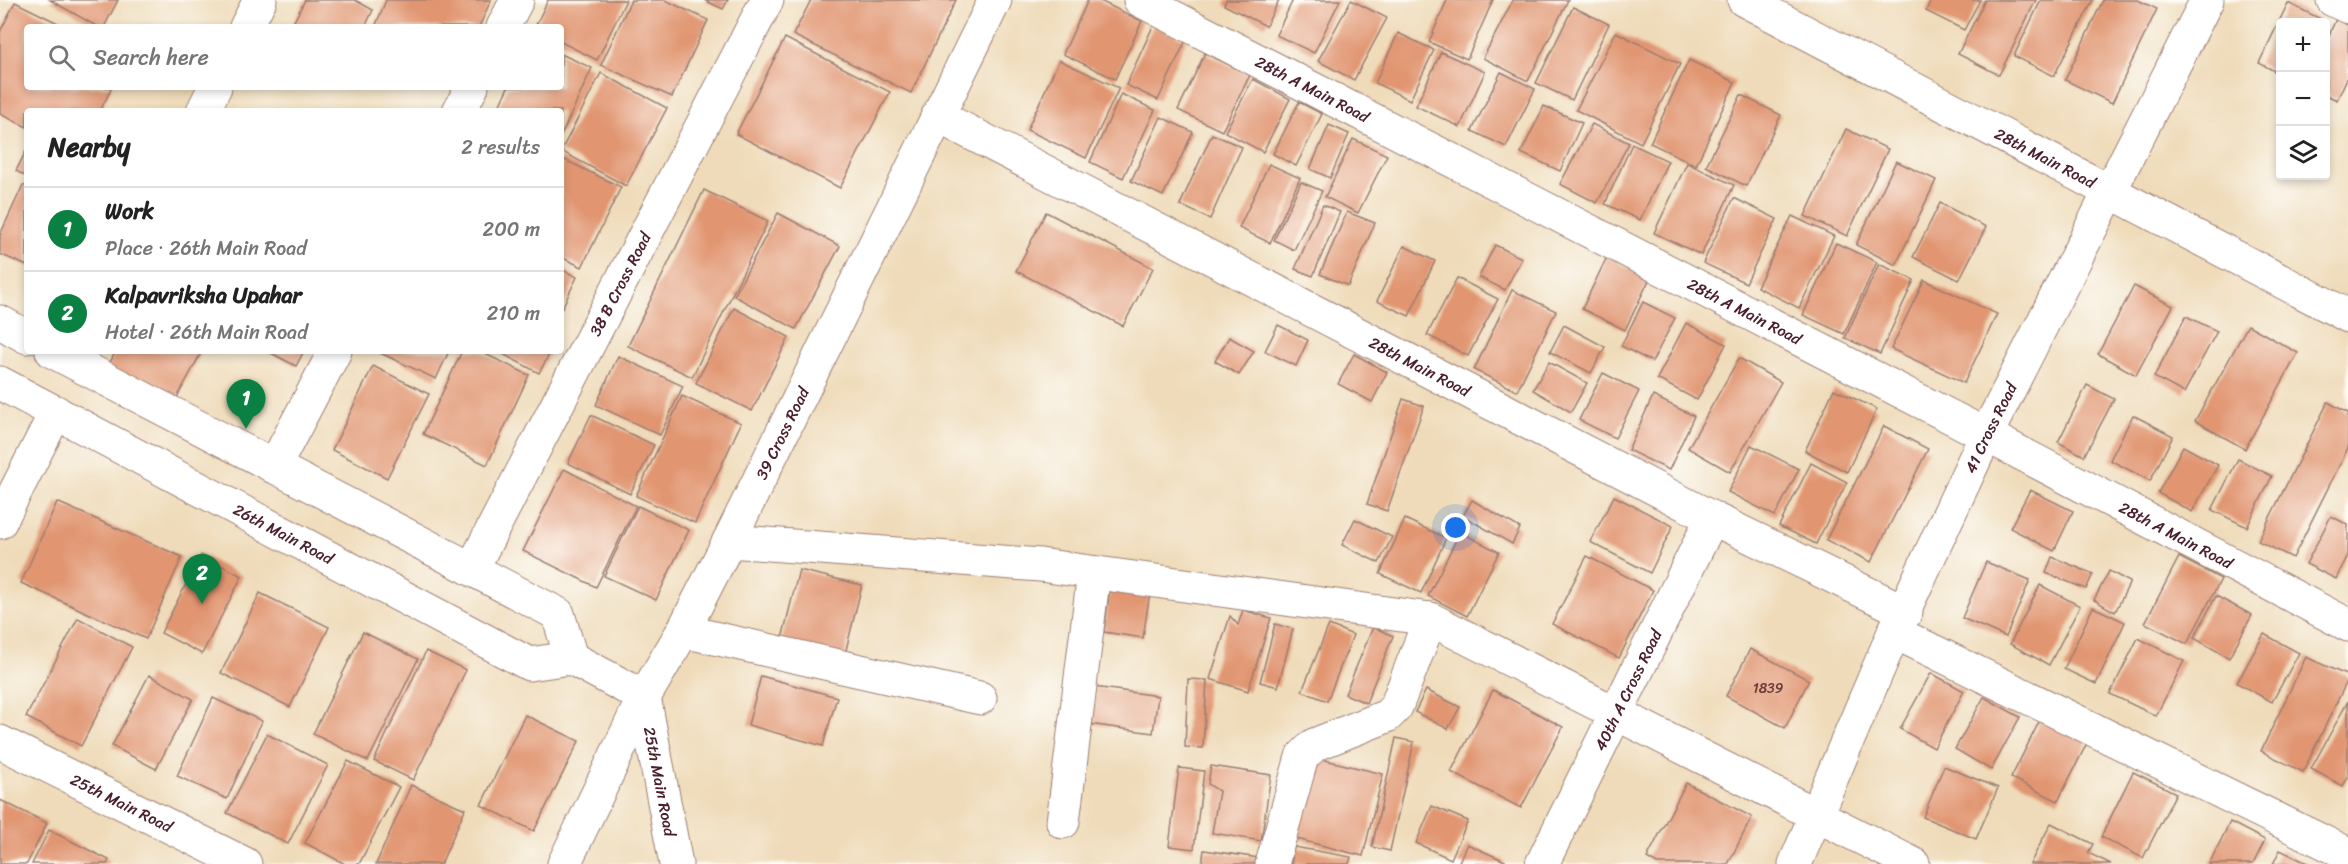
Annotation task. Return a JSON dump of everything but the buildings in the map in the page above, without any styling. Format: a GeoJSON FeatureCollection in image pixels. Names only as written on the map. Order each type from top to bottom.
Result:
{"type":"FeatureCollection","features":[{"type":"Feature","properties":{"kind":"street"},"geometry":{"type":"LineString","coordinates":[[248,24],[260,0]]}},
{"type":"Feature","properties":{"kind":"street"},"geometry":{"type":"LineString","coordinates":[[505,24],[517,0]]}},
{"type":"Feature","properties":{"kind":"street","name":"38 B Cross Road"},"geometry":{"type":"LineString","coordinates":[[472,569],[767,0]]}},
{"type":"Feature","properties":{"kind":"street","name":"39 Cross Road"},"geometry":{"type":"LineString","coordinates":[[564,864],[644,697],[683,631],[729,541],[995,0]]}},
{"type":"Feature","properties":{"kind":"street","name":"28th A Main Road"},"geometry":{"type":"LineString","coordinates":[[1140,0],[1986,435],[2348,625]]}},
{"type":"Feature","properties":{"kind":"street","name":"28th Main Road"},"geometry":{"type":"LineString","coordinates":[[1744,0],[2348,316]]}},
{"type":"Feature","properties":{"kind":"street","name":"41 Cross Road"},"geometry":{"type":"LineString","coordinates":[[1795,864],[1900,622],[1986,435],[2207,0]]}},
{"type":"Feature","properties":{"kind":"street"},"geometry":{"type":"LineString","coordinates":[[2333,0],[2348,7]]}},
{"type":"Feature","properties":{"kind":"street"},"geometry":{"type":"LineString","coordinates":[[204,108],[213,90]]}},
{"type":"Feature","properties":{"kind":"street"},"geometry":{"type":"LineString","coordinates":[[461,108],[470,90]]}},
{"type":"Feature","properties":{"kind":"street","name":"28th Main Road"},"geometry":{"type":"LineString","coordinates":[[938,116],[1712,518],[1900,622],[2348,854]]}},
{"type":"Feature","properties":{"kind":"street"},"geometry":{"type":"LineString","coordinates":[[0,322],[24,335]]}},
{"type":"Feature","properties":{"kind":"street"},"geometry":{"type":"LineString","coordinates":[[274,467],[332,354]]}},
{"type":"Feature","properties":{"kind":"street"},"geometry":{"type":"LineString","coordinates":[[68,355],[274,467],[558,614],[571,658],[644,697]]}},
{"type":"Feature","properties":{"kind":"street","name":"26th Main Road"},"geometry":{"type":"LineString","coordinates":[[0,383],[529,664],[571,658]]}},
{"type":"Feature","properties":{"kind":"street"},"geometry":{"type":"LineString","coordinates":[[0,522],[56,412]]}},
{"type":"Feature","properties":{"kind":"street","name":"40th A Cross Road"},"geometry":{"type":"LineString","coordinates":[[1542,864],[1712,518]]}},
{"type":"Feature","properties":{"kind":"street"},"geometry":{"type":"LineString","coordinates":[[729,541],[1041,565],[1430,619],[1913,864]]}},
{"type":"Feature","properties":{"kind":"street"},"geometry":{"type":"LineString","coordinates":[[1063,822],[1094,573]]}},
{"type":"Feature","properties":{"kind":"street"},"geometry":{"type":"LineString","coordinates":[[1272,864],[1302,757],[1314,745],[1388,716],[1396,707],[1430,619]]}},
{"type":"Feature","properties":{"kind":"street"},"geometry":{"type":"LineString","coordinates":[[683,631],[980,698]]}},
{"type":"Feature","properties":{"kind":"street","name":"25th Main Road"},"geometry":{"type":"LineString","coordinates":[[644,697],[676,864]]}},
{"type":"Feature","properties":{"kind":"street","name":"25th Main Road"},"geometry":{"type":"LineString","coordinates":[[0,742],[245,864]]}},
{"type":"Feature","properties":{"kind":"place","name":"Work"},"geometry":{"type":"Point","coordinates":[246,429]}},
{"type":"Feature","properties":{"kind":"place","name":"Kalpavriksha Upahar"},"geometry":{"type":"Point","coordinates":[202,604]}}]}
